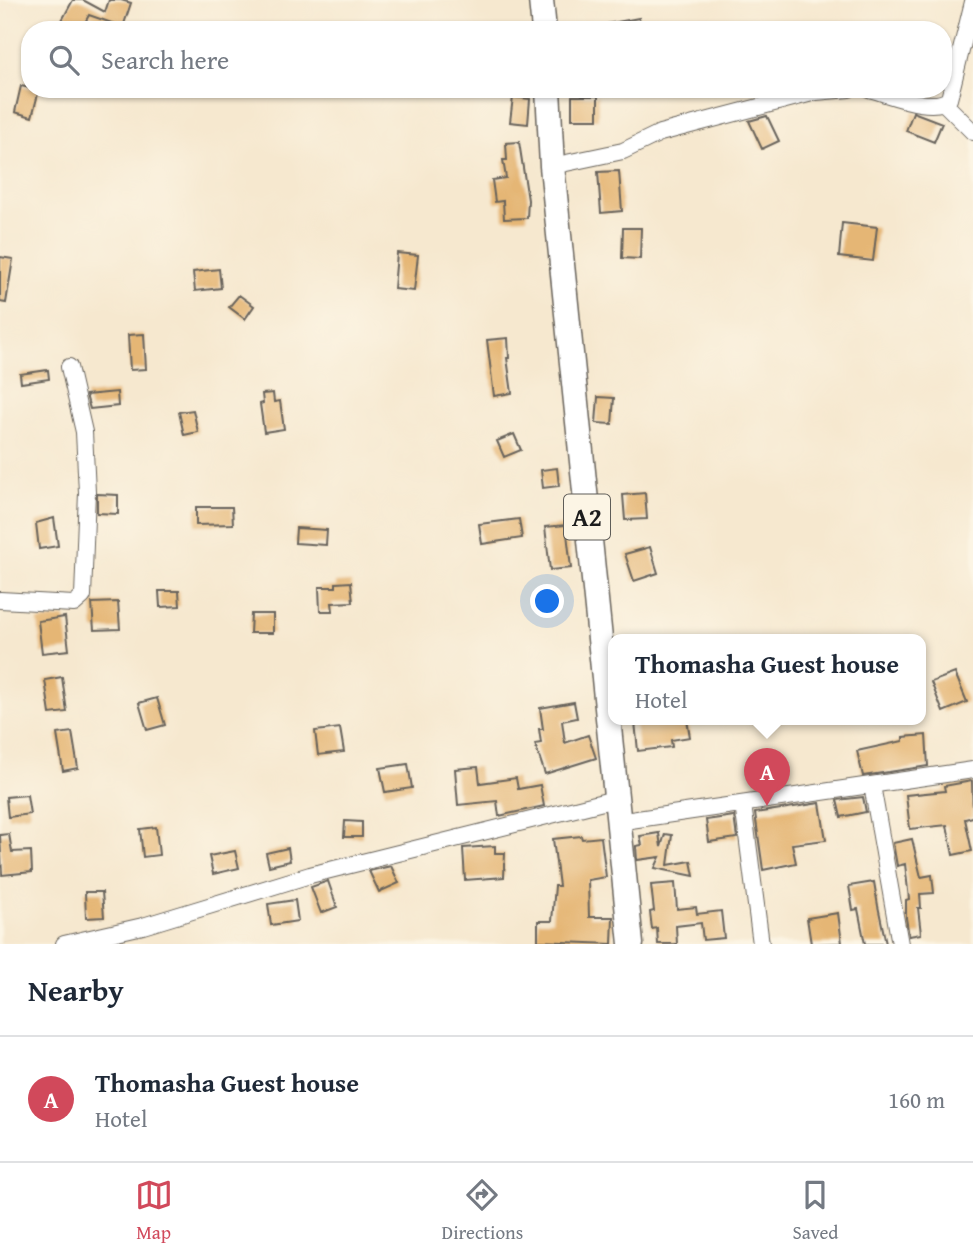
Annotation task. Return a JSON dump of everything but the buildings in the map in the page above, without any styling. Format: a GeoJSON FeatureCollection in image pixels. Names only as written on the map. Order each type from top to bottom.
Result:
{"type":"FeatureCollection","features":[{"type":"Feature","properties":{"kind":"highway"},"geometry":{"type":"LineString","coordinates":[[541,0],[543,21]]}},
{"type":"Feature","properties":{"kind":"highway","name":"A2"},"geometry":{"type":"LineString","coordinates":[[548,98],[552,166],[631,944]]}},
{"type":"Feature","properties":{"kind":"street"},"geometry":{"type":"LineString","coordinates":[[952,90],[973,2]]}},
{"type":"Feature","properties":{"kind":"street"},"geometry":{"type":"LineString","coordinates":[[552,166],[623,151],[660,133],[793,98]]}},
{"type":"Feature","properties":{"kind":"street"},"geometry":{"type":"LineString","coordinates":[[903,98],[929,105],[944,103],[949,98]]}},
{"type":"Feature","properties":{"kind":"street"},"geometry":{"type":"LineString","coordinates":[[944,103],[973,132]]}},
{"type":"Feature","properties":{"kind":"street"},"geometry":{"type":"LineString","coordinates":[[0,600],[74,604],[83,596],[87,492],[84,432],[69,367]]}},
{"type":"Feature","properties":{"kind":"street"},"geometry":{"type":"LineString","coordinates":[[64,944],[143,926],[310,875],[616,811],[743,804],[973,770]]}},
{"type":"Feature","properties":{"kind":"street"},"geometry":{"type":"LineString","coordinates":[[872,785],[900,944]]}},
{"type":"Feature","properties":{"kind":"street"},"geometry":{"type":"LineString","coordinates":[[743,804],[761,944]]}},
{"type":"Feature","properties":{"kind":"place","name":"Thomasha Guest house"},"geometry":{"type":"Point","coordinates":[767,806]}}]}
